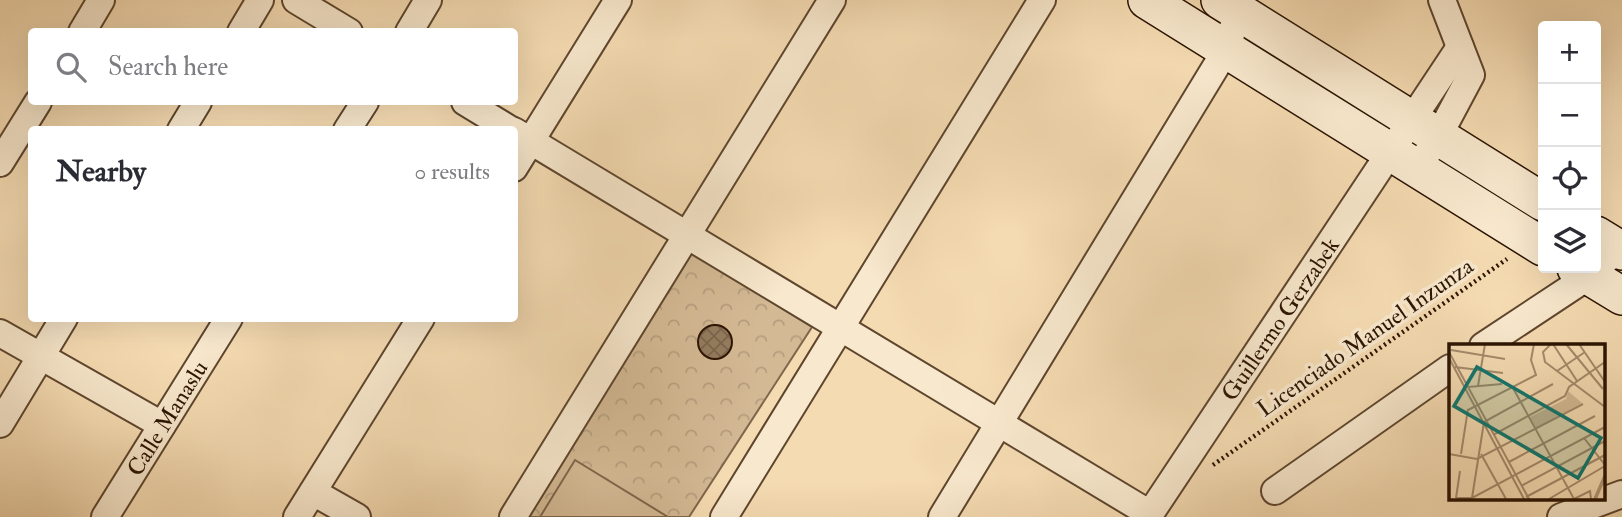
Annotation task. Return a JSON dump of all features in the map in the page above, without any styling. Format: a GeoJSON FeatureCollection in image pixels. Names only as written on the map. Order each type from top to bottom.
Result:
{"type":"FeatureCollection","features":[{"type":"Feature","properties":{"kind":"street"},"geometry":{"type":"LineString","coordinates":[[84,28],[101,0]]}},
{"type":"Feature","properties":{"kind":"street"},"geometry":{"type":"LineString","coordinates":[[243,28],[260,0]]}},
{"type":"Feature","properties":{"kind":"street"},"geometry":{"type":"LineString","coordinates":[[296,0],[342,28]]}},
{"type":"Feature","properties":{"kind":"street"},"geometry":{"type":"LineString","coordinates":[[411,28],[428,0]]}},
{"type":"Feature","properties":{"kind":"street"},"geometry":{"type":"LineString","coordinates":[[618,0],[519,134],[1149,515]]}},
{"type":"Feature","properties":{"kind":"street"},"geometry":{"type":"LineString","coordinates":[[513,517],[832,0]]}},
{"type":"Feature","properties":{"kind":"street"},"geometry":{"type":"LineString","coordinates":[[724,517],[1042,0]]}},
{"type":"Feature","properties":{"kind":"street"},"geometry":{"type":"LineString","coordinates":[[1147,0],[1538,243]]}},
{"type":"Feature","properties":{"kind":"street","name":"Guillermo Gerzabek"},"geometry":{"type":"LineString","coordinates":[[1149,515],[1425,129],[1460,47],[1442,0]]}},
{"type":"Feature","properties":{"kind":"street"},"geometry":{"type":"LineString","coordinates":[[942,517],[1226,50],[1231,4],[1538,199]]}},
{"type":"Feature","properties":{"kind":"street"},"geometry":{"type":"LineString","coordinates":[[0,163],[36,105]]}},
{"type":"Feature","properties":{"kind":"street"},"geometry":{"type":"LineString","coordinates":[[183,126],[196,105]]}},
{"type":"Feature","properties":{"kind":"street"},"geometry":{"type":"LineString","coordinates":[[350,126],[363,105]]}},
{"type":"Feature","properties":{"kind":"street"},"geometry":{"type":"LineString","coordinates":[[470,105],[506,126]]}},
{"type":"Feature","properties":{"kind":"street"},"geometry":{"type":"LineString","coordinates":[[1493,343],[1581,273]]}},
{"type":"Feature","properties":{"kind":"street"},"geometry":{"type":"LineString","coordinates":[[1584,273],[1622,296]]}},
{"type":"Feature","properties":{"kind":"street"},"geometry":{"type":"LineString","coordinates":[[0,424],[62,322]]}},
{"type":"Feature","properties":{"kind":"street","name":"Calle Manaslu"},"geometry":{"type":"LineString","coordinates":[[105,517],[226,322]]}},
{"type":"Feature","properties":{"kind":"street"},"geometry":{"type":"LineString","coordinates":[[297,517],[419,322]]}},
{"type":"Feature","properties":{"kind":"street"},"geometry":{"type":"LineString","coordinates":[[0,333],[162,425]]}},
{"type":"Feature","properties":{"kind":"street"},"geometry":{"type":"LineString","coordinates":[[1275,491],[1449,369]]}},
{"type":"Feature","properties":{"kind":"street"},"geometry":{"type":"LineString","coordinates":[[313,492],[357,517]]}},
{"type":"Feature","properties":{"kind":"street"},"geometry":{"type":"LineString","coordinates":[[1561,512],[1622,495]]}},
{"type":"Feature","properties":{"kind":"path","name":"Licenciado Manuel Inzunza"},"geometry":{"type":"LineString","coordinates":[[1202,473],[1538,245]]}},
{"type":"Feature","properties":{"kind":"green space"},"geometry":{"type":"Polygon","coordinates":[[[692,253],[812,327],[689,517],[528,517],[692,253]]]}},
{"type":"Feature","properties":{"kind":"green space"},"geometry":{"type":"Polygon","coordinates":[[[575,460],[668,517],[540,517],[575,460]]]}},
{"type":"Feature","properties":{"kind":"building"},"geometry":{"type":"Polygon","coordinates":[[[715,325],[727,330],[732,342],[727,354],[715,359],[703,354],[698,342],[703,330],[715,325]]]}}]}
